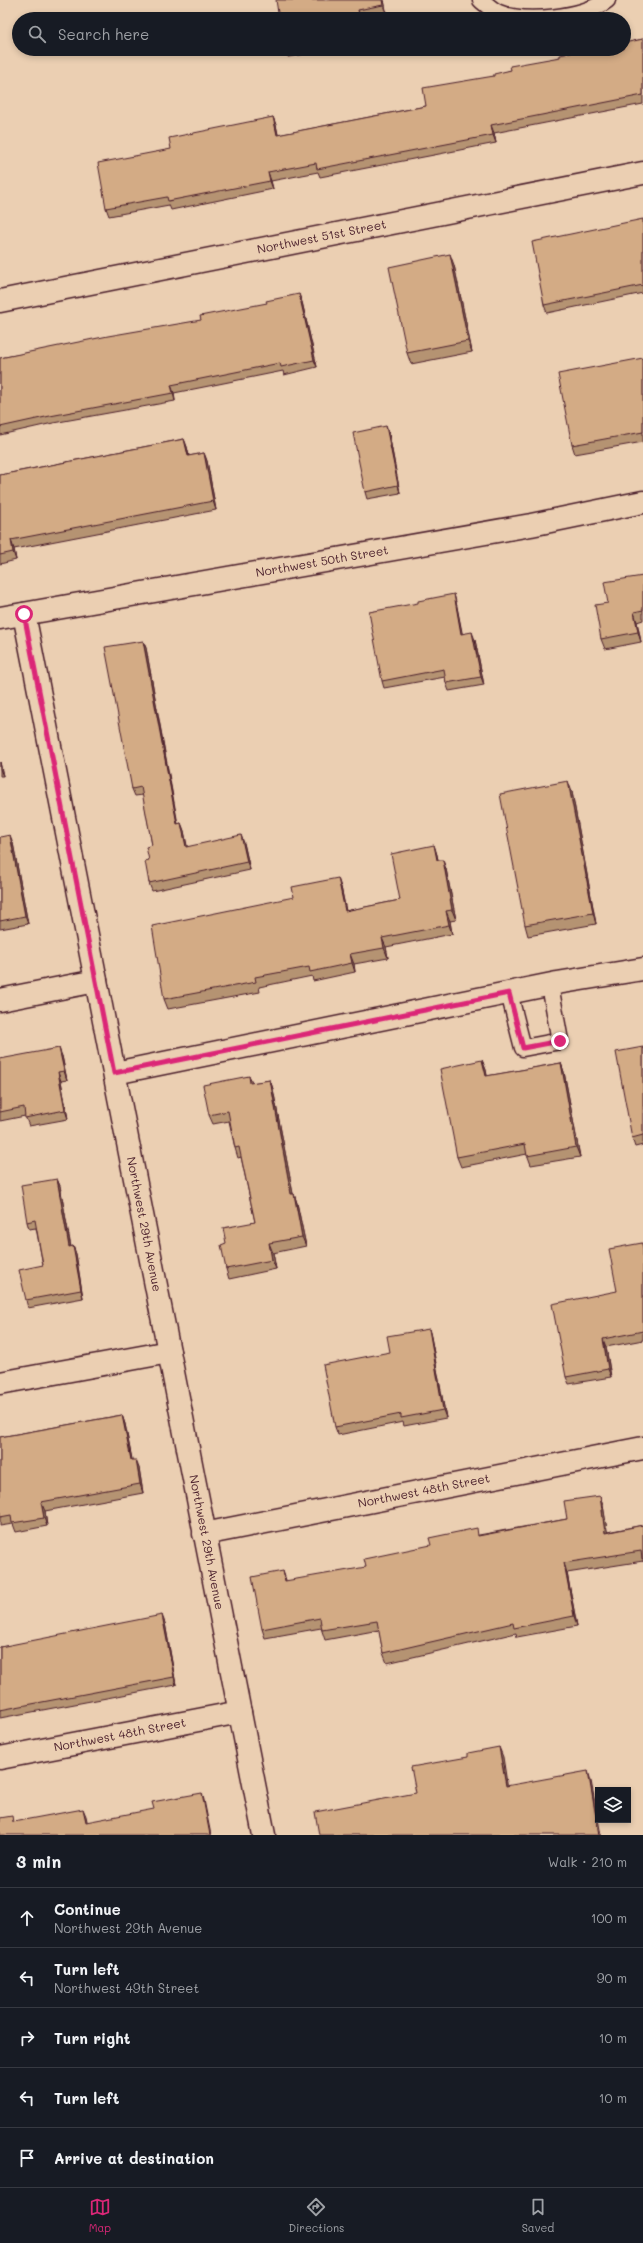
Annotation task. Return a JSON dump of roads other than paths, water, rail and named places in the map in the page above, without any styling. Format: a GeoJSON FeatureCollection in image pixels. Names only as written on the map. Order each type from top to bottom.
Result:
{"type":"FeatureCollection","features":[{"type":"Feature","properties":{"kind":"street","name":"Northwest 51st Street"},"geometry":{"type":"LineString","coordinates":[[0,301],[643,173]]}},
{"type":"Feature","properties":{"kind":"street","name":"Northwest 50th Street"},"geometry":{"type":"LineString","coordinates":[[0,618],[531,525],[643,502]]}},
{"type":"Feature","properties":{"kind":"street","name":"Northwest 29th Avenue"},"geometry":{"type":"LineString","coordinates":[[24,614],[264,1835]]}},
{"type":"Feature","properties":{"kind":"street"},"geometry":{"type":"LineString","coordinates":[[114,1073],[509,993],[643,969]]}},
{"type":"Feature","properties":{"kind":"street"},"geometry":{"type":"LineString","coordinates":[[0,1000],[96,981]]}},
{"type":"Feature","properties":{"kind":"street"},"geometry":{"type":"LineString","coordinates":[[0,1383],[169,1352]]}},
{"type":"Feature","properties":{"kind":"street","name":"Northwest 48th Street"},"geometry":{"type":"LineString","coordinates":[[204,1534],[643,1448]]}},
{"type":"Feature","properties":{"kind":"street","name":"Northwest 48th Street"},"geometry":{"type":"LineString","coordinates":[[0,1758],[240,1712]]}},
{"type":"Feature","properties":{"kind":"lane"},"geometry":{"type":"LineString","coordinates":[[481,0],[497,12]]}},
{"type":"Feature","properties":{"kind":"lane"},"geometry":{"type":"LineString","coordinates":[[578,12],[600,6],[607,0]]}},
{"type":"Feature","properties":{"kind":"lane"},"geometry":{"type":"LineString","coordinates":[[509,993],[523,1048],[560,1041],[550,985]]}}]}
